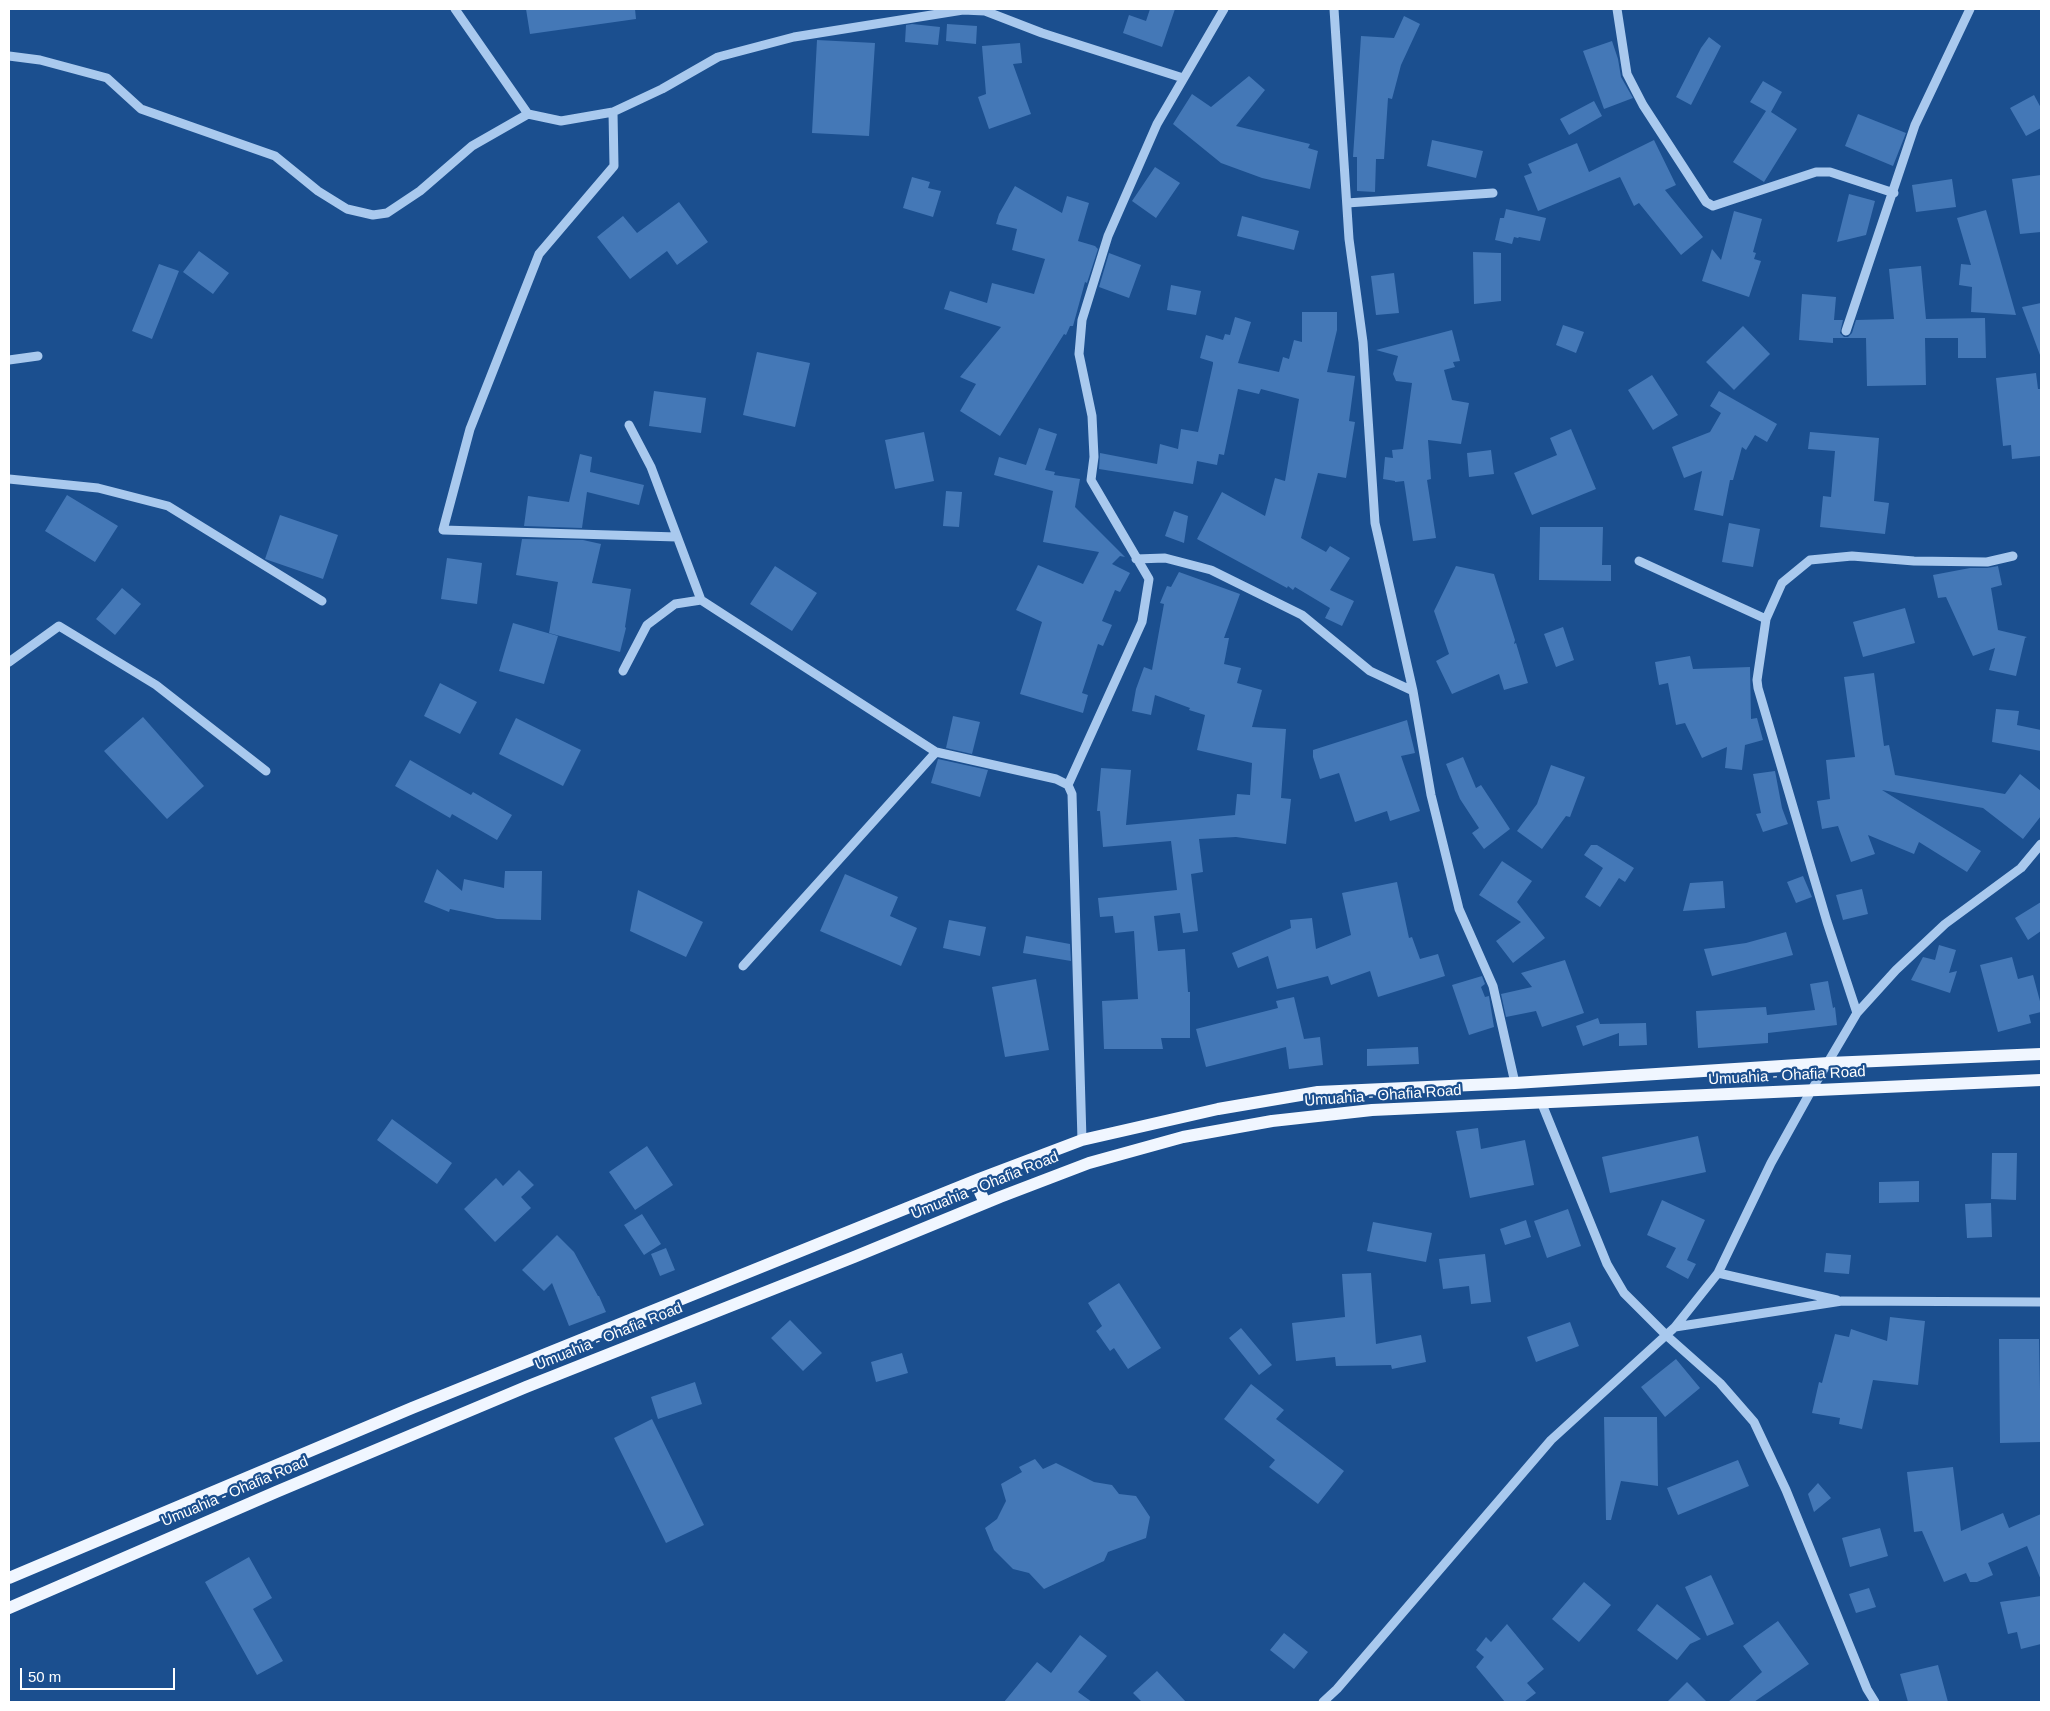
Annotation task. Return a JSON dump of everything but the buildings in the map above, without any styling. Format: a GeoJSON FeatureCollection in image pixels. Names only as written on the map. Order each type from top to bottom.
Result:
{"type":"FeatureCollection","features":[{"type":"Feature","properties":{"kind":"main road","name":"Umuahia - Ohafia Road"},"geometry":{"type":"LineString","coordinates":[[9,1578],[412,1408],[975,1181],[1082,1140],[1218,1108],[1318,1092],[1515,1083],[1829,1063],[2041,1054]]}},
{"type":"Feature","properties":{"kind":"main road","name":"Umuahia - Ohafia Road"},"geometry":{"type":"LineString","coordinates":[[9,1608],[276,1492],[517,1391],[845,1261],[985,1202],[1098,1161],[1183,1137],[1272,1120],[1372,1110],[1542,1104],[2041,1080]]}},
{"type":"Feature","properties":{"kind":"main road"},"geometry":{"type":"LineString","coordinates":[[975,1181],[985,1202]]}},
{"type":"Feature","properties":{"kind":"street"},"geometry":{"type":"LineString","coordinates":[[455,9],[528,114]]}},
{"type":"Feature","properties":{"kind":"street"},"geometry":{"type":"LineString","coordinates":[[1068,785],[1142,622],[1149,579],[1091,480],[1094,457],[1092,416],[1079,354],[1082,320],[1108,236],[1157,124],[1224,9]]}},
{"type":"Feature","properties":{"kind":"street"},"geometry":{"type":"LineString","coordinates":[[1334,9],[1346,203],[1363,342],[1374,523],[1413,691],[1431,795],[1459,909],[1494,986],[1515,1083]]}},
{"type":"Feature","properties":{"kind":"street"},"geometry":{"type":"LineString","coordinates":[[1617,9],[1627,74],[1643,105],[1706,202],[1713,206],[1816,172],[1830,172],[1894,194]]}},
{"type":"Feature","properties":{"kind":"street"},"geometry":{"type":"LineString","coordinates":[[1846,331],[1894,194],[1915,125],[1970,9]]}},
{"type":"Feature","properties":{"kind":"street"},"geometry":{"type":"LineString","coordinates":[[9,56],[40,60],[107,78],[141,109],[275,156],[318,191],[347,209],[373,215],[387,212],[420,191],[472,146],[528,114],[561,121],[613,112],[662,89],[718,57],[794,37],[963,10],[985,11],[1042,33],[1183,78]]}},
{"type":"Feature","properties":{"kind":"street"},"geometry":{"type":"LineString","coordinates":[[613,112],[614,166],[539,254],[470,429],[443,530],[677,537]]}},
{"type":"Feature","properties":{"kind":"street"},"geometry":{"type":"LineString","coordinates":[[1346,203],[1493,193]]}},
{"type":"Feature","properties":{"kind":"street"},"geometry":{"type":"LineString","coordinates":[[9,360],[38,356]]}},
{"type":"Feature","properties":{"kind":"street"},"geometry":{"type":"LineString","coordinates":[[628,425],[651,467],[701,600],[936,752],[1056,779],[1068,785],[1072,794],[1082,1140]]}},
{"type":"Feature","properties":{"kind":"street"},"geometry":{"type":"LineString","coordinates":[[9,479],[98,488],[168,506],[322,601]]}},
{"type":"Feature","properties":{"kind":"street"},"geometry":{"type":"LineString","coordinates":[[1857,1013],[1827,922],[1758,688],[1766,620],[1782,583],[1810,560],[1852,556],[1914,561],[1987,562],[2014,556]]}},
{"type":"Feature","properties":{"kind":"street"},"geometry":{"type":"LineString","coordinates":[[1136,559],[1165,558],[1211,570],[1302,615],[1370,670],[1413,691]]}},
{"type":"Feature","properties":{"kind":"street"},"geometry":{"type":"LineString","coordinates":[[1639,562],[1766,620]]}},
{"type":"Feature","properties":{"kind":"street"},"geometry":{"type":"LineString","coordinates":[[622,671],[647,624],[675,604],[701,600]]}},
{"type":"Feature","properties":{"kind":"street"},"geometry":{"type":"LineString","coordinates":[[9,662],[59,626],[156,686],[266,771]]}},
{"type":"Feature","properties":{"kind":"street"},"geometry":{"type":"LineString","coordinates":[[743,966],[936,752]]}},
{"type":"Feature","properties":{"kind":"street"},"geometry":{"type":"LineString","coordinates":[[1323,1702],[1337,1689],[1551,1440],[1675,1327],[1718,1273],[1771,1163],[1857,1013],[1896,970],[1945,924],[2020,868],[2041,844]]}},
{"type":"Feature","properties":{"kind":"street"},"geometry":{"type":"LineString","coordinates":[[1542,1104],[1607,1264],[1624,1293],[1666,1335],[1720,1383],[1754,1422],[1786,1490],[1867,1689],[1875,1702]]}},
{"type":"Feature","properties":{"kind":"street"},"geometry":{"type":"LineString","coordinates":[[1718,1273],[1842,1301]]}},
{"type":"Feature","properties":{"kind":"street"},"geometry":{"type":"LineString","coordinates":[[1675,1327],[1842,1301],[2041,1302]]}}]}
